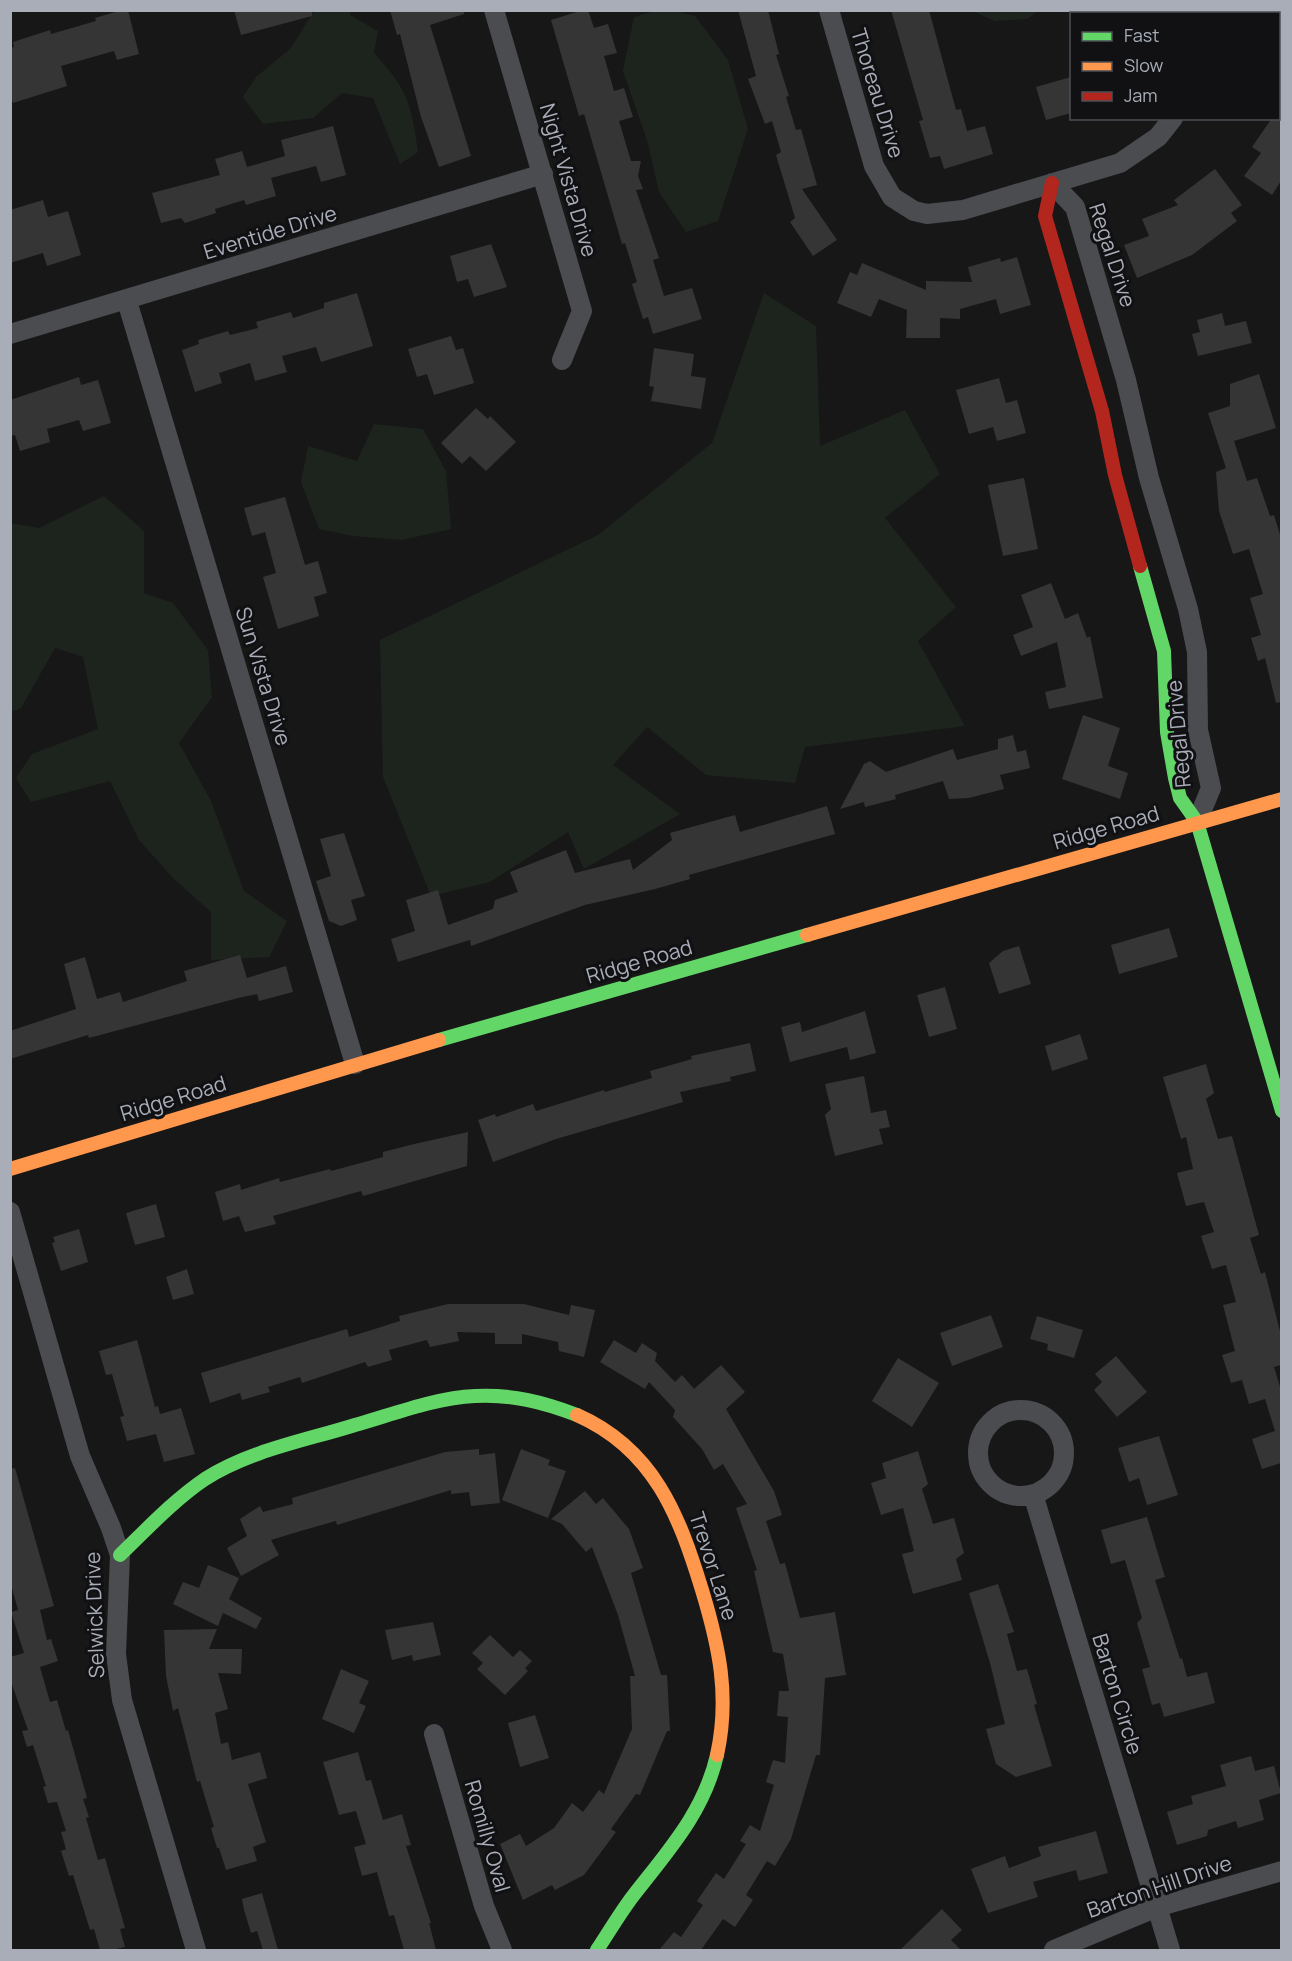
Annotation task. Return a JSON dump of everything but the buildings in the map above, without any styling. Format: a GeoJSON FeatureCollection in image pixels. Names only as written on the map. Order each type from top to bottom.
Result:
{"type":"FeatureCollection","features":[{"type":"Feature","properties":{"kind":"street","name":"Night Vista Drive"},"geometry":{"type":"LineString","coordinates":[[494,10],[582,311],[562,360]]}},
{"type":"Feature","properties":{"kind":"street","name":"Thoreau Drive"},"geometry":{"type":"LineString","coordinates":[[829,10],[880,181],[902,205],[927,214],[963,210],[1120,163],[1158,137],[1171,120]]}},
{"type":"Feature","properties":{"kind":"street","name":"Eventide Drive"},"geometry":{"type":"LineString","coordinates":[[10,334],[127,301],[543,174]]}},
{"type":"Feature","properties":{"kind":"street","name":"Regal Drive"},"geometry":{"type":"LineString","coordinates":[[1052,183],[1075,207],[1126,380],[1149,478],[1188,609],[1197,652],[1198,730],[1210,788],[1197,822]]}},
{"type":"Feature","properties":{"kind":"street","name":"Regal Drive"},"geometry":{"type":"LineString","coordinates":[[1052,183],[1045,216],[1102,411],[1115,475],[1164,651],[1167,732],[1174,778],[1180,798],[1197,822]]}},
{"type":"Feature","properties":{"kind":"street","name":"Sun Vista Drive"},"geometry":{"type":"LineString","coordinates":[[127,301],[355,1064]]}},
{"type":"Feature","properties":{"kind":"street"},"geometry":{"type":"LineString","coordinates":[[1137,552],[1168,543]]}},
{"type":"Feature","properties":{"kind":"street","name":"Ridge Road"},"geometry":{"type":"LineString","coordinates":[[10,1169],[355,1064],[1281,799]]}},
{"type":"Feature","properties":{"kind":"street"},"geometry":{"type":"LineString","coordinates":[[1197,822],[1281,1112]]}},
{"type":"Feature","properties":{"kind":"street","name":"Selwick Drive"},"geometry":{"type":"LineString","coordinates":[[10,1212],[80,1456],[120,1555],[116,1654],[122,1700],[196,1950]]}},
{"type":"Feature","properties":{"kind":"street","name":"Trevor Lane"},"geometry":{"type":"LineString","coordinates":[[120,1555],[182,1497],[218,1471],[254,1454],[440,1400],[503,1396],[539,1400],[564,1408],[591,1422],[625,1445],[661,1486],[678,1517],[691,1552],[719,1654],[723,1676],[724,1711],[711,1780],[697,1810],[678,1840],[620,1913],[597,1950]]}},
{"type":"Feature","properties":{"kind":"street"},"geometry":{"type":"LineString","coordinates":[[1024,1409],[1039,1413],[1052,1421],[1061,1433],[1065,1448],[1064,1463],[1058,1477],[1047,1488],[1034,1494],[1020,1496],[995,1487],[979,1464],[978,1451],[984,1431],[997,1416],[1009,1411],[1024,1409]]}},
{"type":"Feature","properties":{"kind":"street","name":"Barton Circle"},"geometry":{"type":"LineString","coordinates":[[1034,1494],[1170,1950]]}},
{"type":"Feature","properties":{"kind":"street","name":"Romilly Oval"},"geometry":{"type":"LineString","coordinates":[[434,1734],[484,1906],[502,1950]]}},
{"type":"Feature","properties":{"kind":"street","name":"Barton Hill Drive"},"geometry":{"type":"LineString","coordinates":[[1054,1950],[1157,1907],[1281,1871]]}},
{"type":"Feature","properties":{"kind":"shaded area"},"geometry":{"type":"Polygon","coordinates":[[[970,10],[1038,11],[1027,19],[995,21],[970,10]]]}},
{"type":"Feature","properties":{"kind":"shaded area"},"geometry":{"type":"Polygon","coordinates":[[[314,11],[351,11],[350,15],[378,31],[374,53],[394,77],[406,98],[418,152],[400,164],[373,98],[342,93],[313,118],[263,124],[243,97],[256,77],[290,49],[314,11]]]}},
{"type":"Feature","properties":{"kind":"shaded area"},"geometry":{"type":"Polygon","coordinates":[[[655,11],[674,11],[695,16],[728,60],[748,129],[718,221],[686,232],[659,192],[647,140],[623,71],[634,17],[655,11]]]}},
{"type":"Feature","properties":{"kind":"shaded area"},"geometry":{"type":"Polygon","coordinates":[[[764,293],[816,326],[820,446],[905,410],[940,474],[885,518],[956,607],[918,641],[965,726],[805,747],[795,783],[706,775],[647,727],[613,765],[680,814],[584,869],[568,832],[490,882],[431,896],[383,777],[380,640],[598,535],[712,443],[764,293]]]}},
{"type":"Feature","properties":{"kind":"shaded area"},"geometry":{"type":"Polygon","coordinates":[[[374,424],[423,429],[446,471],[451,529],[402,540],[353,536],[319,529],[301,482],[308,446],[357,461],[374,424]]]}},
{"type":"Feature","properties":{"kind":"shaded area"},"geometry":{"type":"Polygon","coordinates":[[[104,496],[144,531],[144,593],[173,603],[208,650],[212,697],[179,743],[211,801],[244,891],[287,921],[269,957],[211,960],[211,912],[173,878],[139,840],[110,781],[31,802],[16,778],[32,754],[98,729],[83,657],[55,648],[21,708],[11,712],[10,523],[39,528],[104,496]]]}},
{"type":"Feature","properties":{"kind":"traffic: fast"},"geometry":{"type":"LineString","coordinates":[[1140,566],[1164,651],[1167,732],[1180,798],[1197,822],[1282,1111]]}},
{"type":"Feature","properties":{"kind":"traffic: fast"},"geometry":{"type":"LineString","coordinates":[[439,1040],[807,935]]}},
{"type":"Feature","properties":{"kind":"traffic: fast"},"geometry":{"type":"LineString","coordinates":[[120,1555],[172,1505],[205,1479],[259,1453],[278,1447],[414,1407],[460,1397],[514,1398],[552,1406],[577,1415]]}},
{"type":"Feature","properties":{"kind":"traffic: fast"},"geometry":{"type":"LineString","coordinates":[[597,1950],[628,1902],[672,1847],[694,1813],[711,1776],[717,1755]]}},
{"type":"Feature","properties":{"kind":"traffic: slow"},"geometry":{"type":"LineString","coordinates":[[807,935],[1282,799]]}},
{"type":"Feature","properties":{"kind":"traffic: slow"},"geometry":{"type":"LineString","coordinates":[[10,1169],[439,1040]]}},
{"type":"Feature","properties":{"kind":"traffic: slow"},"geometry":{"type":"LineString","coordinates":[[577,1415],[604,1429],[626,1446],[644,1466],[660,1487],[684,1536],[718,1651],[723,1712],[717,1755]]}},
{"type":"Feature","properties":{"kind":"traffic: jam"},"geometry":{"type":"LineString","coordinates":[[1052,183],[1045,216],[1102,411],[1115,475],[1140,566]]}}]}
